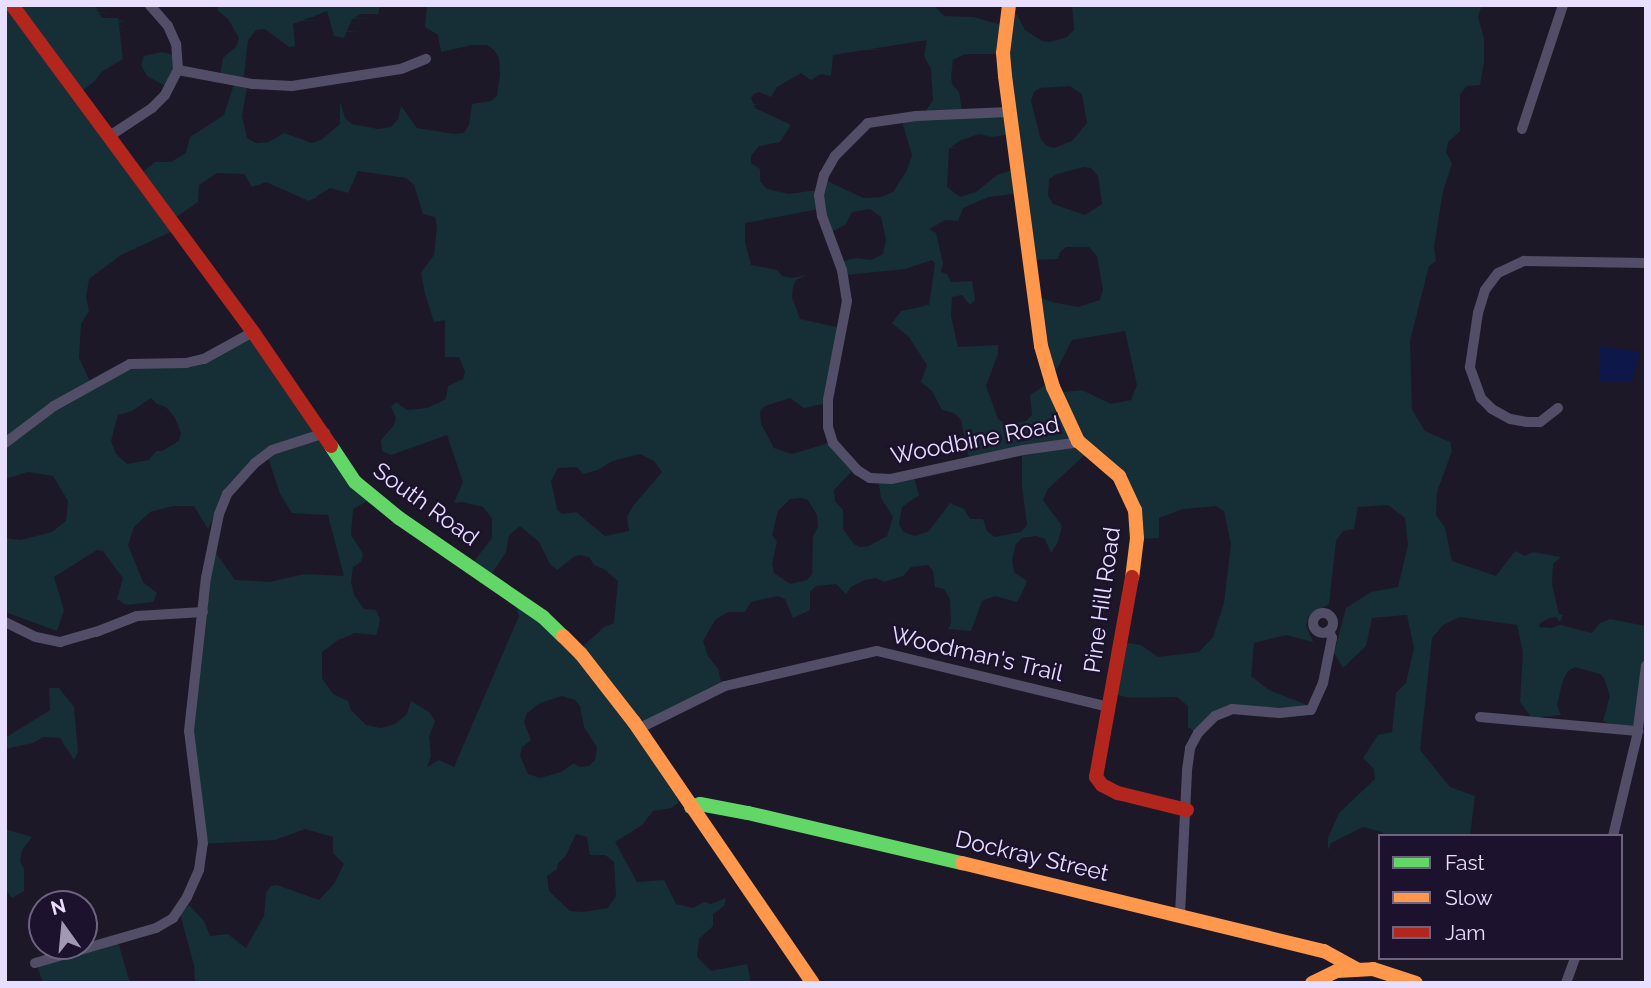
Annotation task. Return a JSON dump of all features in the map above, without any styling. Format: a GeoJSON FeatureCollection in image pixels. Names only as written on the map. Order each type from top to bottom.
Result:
{"type":"FeatureCollection","features":[{"type":"Feature","properties":{"kind":"street","name":"South Road"},"geometry":{"type":"LineString","coordinates":[[12,5],[253,332],[365,492],[543,617],[581,654],[638,729],[813,983]]}},
{"type":"Feature","properties":{"kind":"street"},"geometry":{"type":"LineString","coordinates":[[108,137],[152,108],[165,95],[178,71],[176,44],[168,26],[150,5]]}},
{"type":"Feature","properties":{"kind":"street","name":"Pine Hill Road"},"geometry":{"type":"LineString","coordinates":[[1009,5],[1003,53],[1041,346],[1053,387],[1080,442],[1119,476],[1135,510],[1137,538],[1131,584],[1096,777],[1102,785],[1118,793],[1187,810]]}},
{"type":"Feature","properties":{"kind":"street"},"geometry":{"type":"LineString","coordinates":[[1522,129],[1563,5]]}},
{"type":"Feature","properties":{"kind":"street"},"geometry":{"type":"LineString","coordinates":[[178,71],[252,84],[292,86],[401,69],[426,59]]}},
{"type":"Feature","properties":{"kind":"street","name":"Woodbine Road"},"geometry":{"type":"LineString","coordinates":[[1009,112],[916,116],[868,123],[835,156],[824,175],[819,195],[822,216],[842,270],[846,301],[828,400],[828,428],[833,443],[857,470],[870,478],[891,479],[1023,450],[1080,442]]}},
{"type":"Feature","properties":{"kind":"street"},"geometry":{"type":"LineString","coordinates":[[1558,408],[1540,422],[1527,422],[1510,419],[1492,410],[1481,398],[1469,367],[1478,313],[1485,290],[1498,273],[1524,261],[1646,264]]}},
{"type":"Feature","properties":{"kind":"street"},"geometry":{"type":"LineString","coordinates":[[5,443],[54,406],[130,364],[186,363],[204,359],[253,332]]}},
{"type":"Feature","properties":{"kind":"street"},"geometry":{"type":"LineString","coordinates":[[35,963],[156,928],[173,918],[187,897],[199,870],[203,844],[189,731],[214,539],[227,494],[255,463],[272,450],[325,433]]}},
{"type":"Feature","properties":{"kind":"street"},"geometry":{"type":"LineString","coordinates":[[5,622],[36,637],[60,642],[96,632],[136,616],[203,612]]}},
{"type":"Feature","properties":{"kind":"street"},"geometry":{"type":"LineString","coordinates":[[1180,915],[1190,748],[1198,733],[1215,716],[1231,709],[1280,713],[1311,710],[1323,683],[1332,638],[1329,631]]}},
{"type":"Feature","properties":{"kind":"street","name":"Woodman's Trail"},"geometry":{"type":"LineString","coordinates":[[638,729],[725,686],[877,651],[1108,707]]}},
{"type":"Feature","properties":{"kind":"street"},"geometry":{"type":"LineString","coordinates":[[1613,834],[1638,731],[1646,666]]}},
{"type":"Feature","properties":{"kind":"street"},"geometry":{"type":"LineString","coordinates":[[1480,717],[1638,731]]}},
{"type":"Feature","properties":{"kind":"street","name":"Dockray Street"},"geometry":{"type":"LineString","coordinates":[[691,807],[700,804],[772,818],[1180,915],[1324,951],[1357,969]]}},
{"type":"Feature","properties":{"kind":"street"},"geometry":{"type":"LineString","coordinates":[[1566,983],[1574,960]]}},
{"type":"Feature","properties":{"kind":"street"},"geometry":{"type":"LineString","coordinates":[[1312,983],[1337,971],[1357,969],[1373,969],[1416,983]]}},
{"type":"Feature","properties":{"kind":"shaded area"},"geometry":{"type":"Polygon","coordinates":[[[5,5],[94,5],[102,18],[118,18],[123,59],[101,72],[95,81],[80,92],[139,175],[155,162],[171,162],[186,153],[190,137],[224,115],[234,84],[220,77],[223,58],[236,47],[239,38],[228,19],[217,10],[219,5],[380,5],[378,14],[361,14],[352,19],[344,38],[334,36],[327,11],[293,24],[295,46],[289,47],[265,29],[256,30],[248,40],[243,83],[247,87],[242,116],[247,138],[256,143],[269,142],[284,133],[312,143],[321,140],[340,124],[340,102],[345,118],[352,124],[378,129],[391,127],[398,119],[401,106],[417,128],[454,134],[464,133],[469,125],[472,104],[491,101],[497,96],[499,58],[494,50],[487,45],[472,45],[441,52],[438,35],[425,27],[427,5],[934,5],[944,16],[973,17],[1002,25],[1007,13],[1017,15],[1025,30],[1042,41],[1050,42],[1067,37],[1074,30],[1072,5],[1482,5],[1478,17],[1484,38],[1480,85],[1467,86],[1460,94],[1460,131],[1448,142],[1446,152],[1452,164],[1443,191],[1434,247],[1436,261],[1429,266],[1410,341],[1412,410],[1425,431],[1450,442],[1452,451],[1437,492],[1436,515],[1445,528],[1452,561],[1496,576],[1515,551],[1525,556],[1533,552],[1561,557],[1553,564],[1552,584],[1559,614],[1563,615],[1560,622],[1556,617],[1550,618],[1540,623],[1539,627],[1552,628],[1560,625],[1592,633],[1600,623],[1610,619],[1646,626],[1646,660],[1637,729],[1615,726],[1603,721],[1610,696],[1604,678],[1600,674],[1575,667],[1568,671],[1563,680],[1557,705],[1561,715],[1542,717],[1536,724],[1520,702],[1523,652],[1517,625],[1460,617],[1443,625],[1432,638],[1420,750],[1450,787],[1475,796],[1470,834],[1383,834],[1363,827],[1331,843],[1328,850],[1328,838],[1339,813],[1375,779],[1374,769],[1363,758],[1378,735],[1392,732],[1396,693],[1406,683],[1414,648],[1407,615],[1372,618],[1366,646],[1343,668],[1334,653],[1346,608],[1371,592],[1398,587],[1408,545],[1405,518],[1388,505],[1358,507],[1354,529],[1343,531],[1336,541],[1329,604],[1308,617],[1306,625],[1313,642],[1286,635],[1254,643],[1251,676],[1269,690],[1312,707],[1301,711],[1232,708],[1196,733],[1188,727],[1188,706],[1177,697],[1131,698],[1113,694],[1122,642],[1141,645],[1158,657],[1199,652],[1213,637],[1224,603],[1231,544],[1224,511],[1216,506],[1183,509],[1159,518],[1159,538],[1136,539],[1130,495],[1090,450],[1048,489],[1043,500],[1062,526],[1058,542],[1051,553],[1045,539],[1036,536],[1022,538],[1016,544],[1012,560],[1014,572],[1027,581],[1022,593],[1017,602],[995,596],[982,601],[971,631],[948,629],[951,623],[950,599],[944,589],[935,587],[933,571],[928,565],[911,567],[903,576],[884,582],[876,578],[865,580],[851,587],[846,594],[836,584],[816,586],[810,592],[810,610],[793,618],[785,599],[778,596],[751,602],[745,612],[728,612],[715,620],[703,641],[708,656],[718,669],[722,685],[639,726],[685,798],[671,808],[653,811],[642,825],[615,842],[637,882],[664,880],[676,904],[693,908],[704,902],[711,904],[726,898],[724,906],[713,914],[713,926],[699,939],[697,957],[711,971],[747,964],[751,983],[195,983],[194,965],[180,914],[189,905],[204,921],[210,936],[228,934],[246,948],[264,916],[266,893],[271,886],[277,885],[319,900],[334,884],[344,864],[333,853],[333,837],[305,829],[275,840],[200,844],[186,713],[215,552],[235,580],[269,582],[305,574],[344,576],[328,515],[292,513],[280,494],[266,451],[223,496],[208,529],[194,506],[173,506],[150,512],[134,527],[128,545],[143,582],[157,593],[153,602],[126,605],[117,599],[123,578],[103,551],[97,550],[54,577],[64,610],[57,631],[5,612],[5,538],[21,540],[52,532],[66,521],[68,501],[53,476],[28,472],[5,479],[5,5]],[[927,40],[833,55],[831,76],[821,74],[811,80],[801,73],[777,87],[771,97],[759,92],[754,94],[751,98],[755,108],[791,125],[780,142],[759,146],[751,156],[751,163],[760,169],[760,181],[767,189],[789,194],[817,190],[823,179],[863,198],[881,197],[893,192],[907,170],[912,155],[901,118],[923,115],[933,100],[931,69],[924,56],[927,40]],[[965,54],[953,60],[952,84],[959,92],[962,110],[1008,110],[1002,54],[965,54]],[[1070,86],[1040,88],[1034,92],[1031,101],[1041,140],[1054,148],[1072,141],[1087,123],[1082,94],[1070,86]],[[979,134],[959,141],[949,149],[947,187],[960,197],[976,192],[997,175],[1016,169],[1012,134],[992,137],[979,134]],[[1084,167],[1057,174],[1049,179],[1048,195],[1053,204],[1085,215],[1102,204],[1098,176],[1091,168],[1084,167]],[[358,171],[348,193],[330,188],[309,201],[266,182],[252,187],[244,174],[217,173],[199,185],[198,202],[172,220],[177,229],[121,255],[89,279],[86,297],[89,311],[81,324],[79,358],[92,386],[140,366],[186,367],[252,331],[373,498],[353,509],[351,535],[363,554],[361,562],[353,567],[351,582],[354,595],[364,609],[376,610],[380,619],[378,630],[376,635],[355,633],[338,640],[322,652],[322,678],[333,694],[348,701],[351,710],[366,725],[381,728],[395,724],[407,714],[411,701],[429,712],[435,721],[429,737],[431,756],[427,767],[439,760],[454,767],[519,616],[513,596],[579,650],[604,627],[614,623],[618,581],[604,569],[594,565],[589,557],[581,555],[575,556],[557,570],[550,564],[539,542],[520,526],[509,535],[506,552],[490,576],[472,564],[492,538],[492,518],[483,507],[454,503],[463,482],[447,435],[391,455],[382,451],[381,440],[394,425],[396,418],[391,407],[396,402],[407,410],[427,408],[446,399],[448,386],[463,379],[465,372],[459,357],[445,357],[445,320],[434,322],[425,294],[421,273],[434,255],[437,227],[435,217],[423,214],[414,185],[406,178],[358,171]],[[1019,193],[988,197],[963,208],[958,221],[945,220],[929,229],[936,233],[943,263],[941,272],[947,274],[951,282],[972,281],[975,300],[970,305],[962,295],[952,297],[951,316],[958,347],[998,345],[998,354],[986,386],[998,419],[1007,425],[1026,421],[1032,415],[1030,395],[1050,382],[1056,393],[1082,390],[1111,404],[1131,400],[1137,385],[1125,331],[1072,340],[1057,369],[1048,371],[1032,294],[1052,302],[1078,307],[1100,300],[1103,290],[1097,256],[1089,247],[1066,247],[1060,252],[1058,259],[1028,260],[1019,193]],[[819,209],[745,223],[745,242],[751,265],[777,270],[782,276],[792,278],[806,275],[796,280],[793,287],[792,297],[800,319],[841,328],[827,403],[804,408],[790,398],[765,406],[760,412],[761,424],[774,448],[792,454],[832,442],[854,469],[834,490],[835,501],[843,510],[843,529],[854,544],[860,547],[869,546],[887,536],[893,517],[881,498],[878,478],[913,474],[919,495],[902,507],[899,524],[903,532],[915,536],[929,531],[950,503],[964,509],[970,519],[983,519],[987,531],[995,537],[1021,532],[1027,525],[1022,486],[1022,449],[969,458],[961,420],[954,413],[942,410],[932,391],[921,382],[927,365],[909,337],[892,323],[901,311],[929,305],[935,264],[932,260],[905,269],[845,275],[839,262],[857,258],[871,260],[883,254],[886,240],[881,217],[870,209],[852,212],[845,225],[829,233],[819,209]],[[151,398],[132,411],[118,415],[111,441],[116,454],[127,464],[149,460],[156,451],[162,451],[179,441],[181,433],[175,418],[166,407],[151,398]],[[640,454],[612,461],[598,470],[583,474],[577,467],[558,468],[551,481],[557,509],[562,514],[576,512],[605,536],[629,531],[627,517],[633,506],[662,472],[654,461],[640,454]],[[801,498],[790,499],[778,511],[772,535],[777,542],[772,563],[774,573],[790,584],[807,580],[812,574],[813,536],[818,527],[817,515],[808,500],[801,498]],[[562,696],[540,703],[527,713],[524,722],[531,740],[522,747],[520,756],[528,774],[540,778],[561,772],[574,763],[579,767],[589,766],[595,760],[597,747],[584,727],[580,706],[575,700],[562,696]],[[576,834],[565,857],[558,863],[557,869],[547,876],[549,891],[570,911],[608,908],[616,896],[614,862],[605,855],[590,855],[587,837],[576,834]]]}},
{"type":"Feature","properties":{"kind":"shaded area"},"geometry":{"type":"Polygon","coordinates":[[[162,52],[177,56],[167,87],[147,76],[141,65],[144,56],[162,52]]]}},
{"type":"Feature","properties":{"kind":"shaded area"},"geometry":{"type":"Polygon","coordinates":[[[1600,346],[1640,352],[1632,382],[1599,382],[1600,346]]]}},
{"type":"Feature","properties":{"kind":"shaded area"},"geometry":{"type":"Polygon","coordinates":[[[49,688],[59,688],[74,707],[78,752],[74,760],[60,738],[43,737],[33,743],[5,749],[5,738],[50,710],[49,688]]]}},
{"type":"Feature","properties":{"kind":"shaded area"},"geometry":{"type":"Polygon","coordinates":[[[5,829],[32,837],[22,850],[20,862],[24,869],[24,891],[12,898],[5,888],[5,829]]]}},
{"type":"Feature","properties":{"kind":"shaded area"},"geometry":{"type":"Polygon","coordinates":[[[118,942],[130,983],[43,983],[36,964],[51,960],[98,960],[98,947],[118,942]]]}},
{"type":"Feature","properties":{"kind":"traffic: fast"},"geometry":{"type":"LineString","coordinates":[[331,446],[355,482],[399,518],[543,617],[563,636]]}},
{"type":"Feature","properties":{"kind":"traffic: fast"},"geometry":{"type":"LineString","coordinates":[[691,807],[700,804],[748,813],[962,863]]}},
{"type":"Feature","properties":{"kind":"traffic: slow"},"geometry":{"type":"LineString","coordinates":[[1009,5],[1003,53],[1005,76],[1041,346],[1053,387],[1078,441],[1119,476],[1135,510],[1137,538],[1132,577]]}},
{"type":"Feature","properties":{"kind":"traffic: slow"},"geometry":{"type":"LineString","coordinates":[[563,636],[581,654],[634,722],[813,983]]}},
{"type":"Feature","properties":{"kind":"traffic: slow"},"geometry":{"type":"LineString","coordinates":[[962,863],[1324,951],[1357,969]]}},
{"type":"Feature","properties":{"kind":"traffic: slow"},"geometry":{"type":"LineString","coordinates":[[1312,983],[1337,971],[1373,969],[1416,983]]}},
{"type":"Feature","properties":{"kind":"traffic: jam"},"geometry":{"type":"LineString","coordinates":[[12,5],[253,332],[331,446]]}},
{"type":"Feature","properties":{"kind":"traffic: jam"},"geometry":{"type":"LineString","coordinates":[[1132,577],[1096,777],[1102,785],[1118,793],[1187,810]]}}]}
